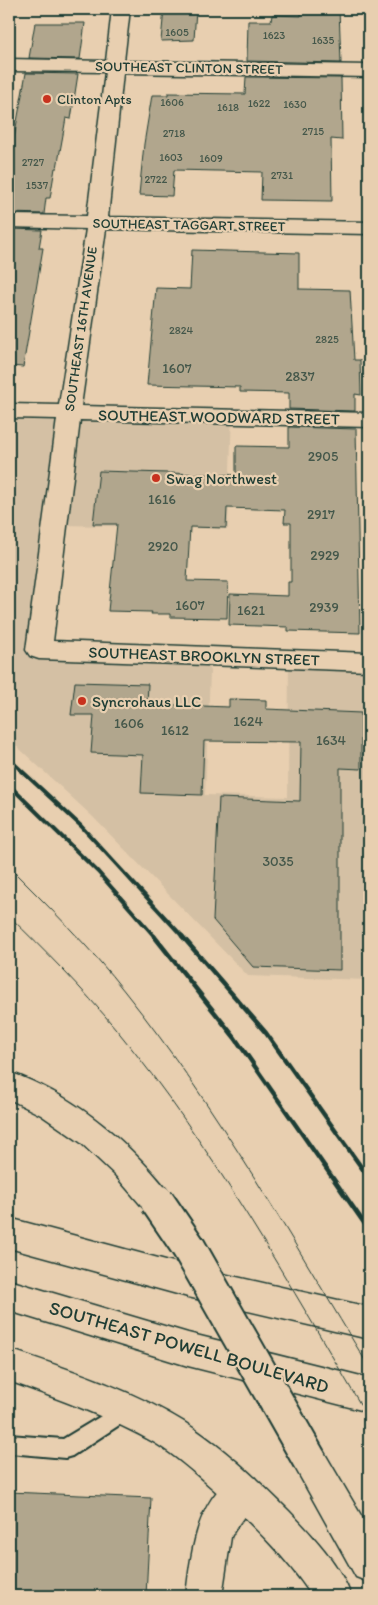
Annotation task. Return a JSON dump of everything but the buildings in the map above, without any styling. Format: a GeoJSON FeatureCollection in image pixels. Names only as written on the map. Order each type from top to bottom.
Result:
{"type":"FeatureCollection","features":[{"type":"Feature","properties":{"kind":"street","name":"SOUTHEAST 16TH AVENUE"},"geometry":{"type":"LineString","coordinates":[[39,650],[69,413],[97,223],[121,9]]}},
{"type":"Feature","properties":{"kind":"street","name":"SOUTHEAST CLINTON STREET"},"geometry":{"type":"LineString","coordinates":[[9,65],[369,71]]}},
{"type":"Feature","properties":{"kind":"street","name":"SOUTHEAST TAGGART STREET"},"geometry":{"type":"LineString","coordinates":[[9,221],[369,228]]}},
{"type":"Feature","properties":{"kind":"street","name":"SOUTHEAST WOODWARD STREET"},"geometry":{"type":"LineString","coordinates":[[9,411],[369,420]]}},
{"type":"Feature","properties":{"kind":"street","name":"SOUTHEAST BROOKLYN STREET"},"geometry":{"type":"LineString","coordinates":[[39,650],[369,662]]}},
{"type":"Feature","properties":{"kind":"street"},"geometry":{"type":"LineString","coordinates":[[9,1085],[61,1110],[95,1136],[124,1162],[157,1201],[189,1248],[369,1564]]}},
{"type":"Feature","properties":{"kind":"street"},"geometry":{"type":"LineString","coordinates":[[9,1233],[139,1270],[291,1307],[369,1323]]}},
{"type":"Feature","properties":{"kind":"street","name":"SOUTHEAST POWELL BOULEVARD"},"geometry":{"type":"LineString","coordinates":[[9,1295],[112,1329],[214,1358],[369,1395]]}},
{"type":"Feature","properties":{"kind":"street"},"geometry":{"type":"LineString","coordinates":[[9,1365],[74,1388],[126,1410],[168,1432],[198,1453],[242,1491],[303,1554],[333,1596]]}},
{"type":"Feature","properties":{"kind":"street"},"geometry":{"type":"LineString","coordinates":[[204,1596],[213,1534],[222,1516],[242,1491]]}},
{"type":"Feature","properties":{"kind":"lane"},"geometry":{"type":"LineString","coordinates":[[9,1444],[65,1449],[126,1410]]}},
{"type":"Feature","properties":{"kind":"shaded area"},"geometry":{"type":"Polygon","coordinates":[[[9,405],[232,412],[228,529],[64,525],[50,643],[211,648],[205,795],[288,797],[289,652],[369,655],[369,980],[248,976],[93,817],[9,739],[9,405]]]}},
{"type":"Feature","properties":{"kind":"tram line"},"geometry":{"type":"LineString","coordinates":[[9,867],[98,959],[159,1036],[192,1082],[253,1175],[369,1367]]}},
{"type":"Feature","properties":{"kind":"tram line"},"geometry":{"type":"LineString","coordinates":[[9,916],[64,971],[116,1029],[186,1121],[250,1219],[369,1419]]}},
{"type":"Feature","properties":{"kind":"railway"},"geometry":{"type":"LineString","coordinates":[[9,759],[81,826],[183,937]]}},
{"type":"Feature","properties":{"kind":"railway"},"geometry":{"type":"LineString","coordinates":[[9,785],[98,872],[155,937]]}},
{"type":"Feature","properties":{"kind":"railway"},"geometry":{"type":"LineString","coordinates":[[154,936],[235,1038],[369,1230]]}},
{"type":"Feature","properties":{"kind":"railway"},"geometry":{"type":"LineString","coordinates":[[182,936],[266,1033],[369,1178]]}},
{"type":"Feature","properties":{"kind":"place","name":"Clinton Apts"},"geometry":{"type":"Point","coordinates":[47,99]}},
{"type":"Feature","properties":{"kind":"place","name":"Swag Northwest"},"geometry":{"type":"Point","coordinates":[156,478]}},
{"type":"Feature","properties":{"kind":"place","name":"Syncrohaus LLC"},"geometry":{"type":"Point","coordinates":[82,701]}}]}
